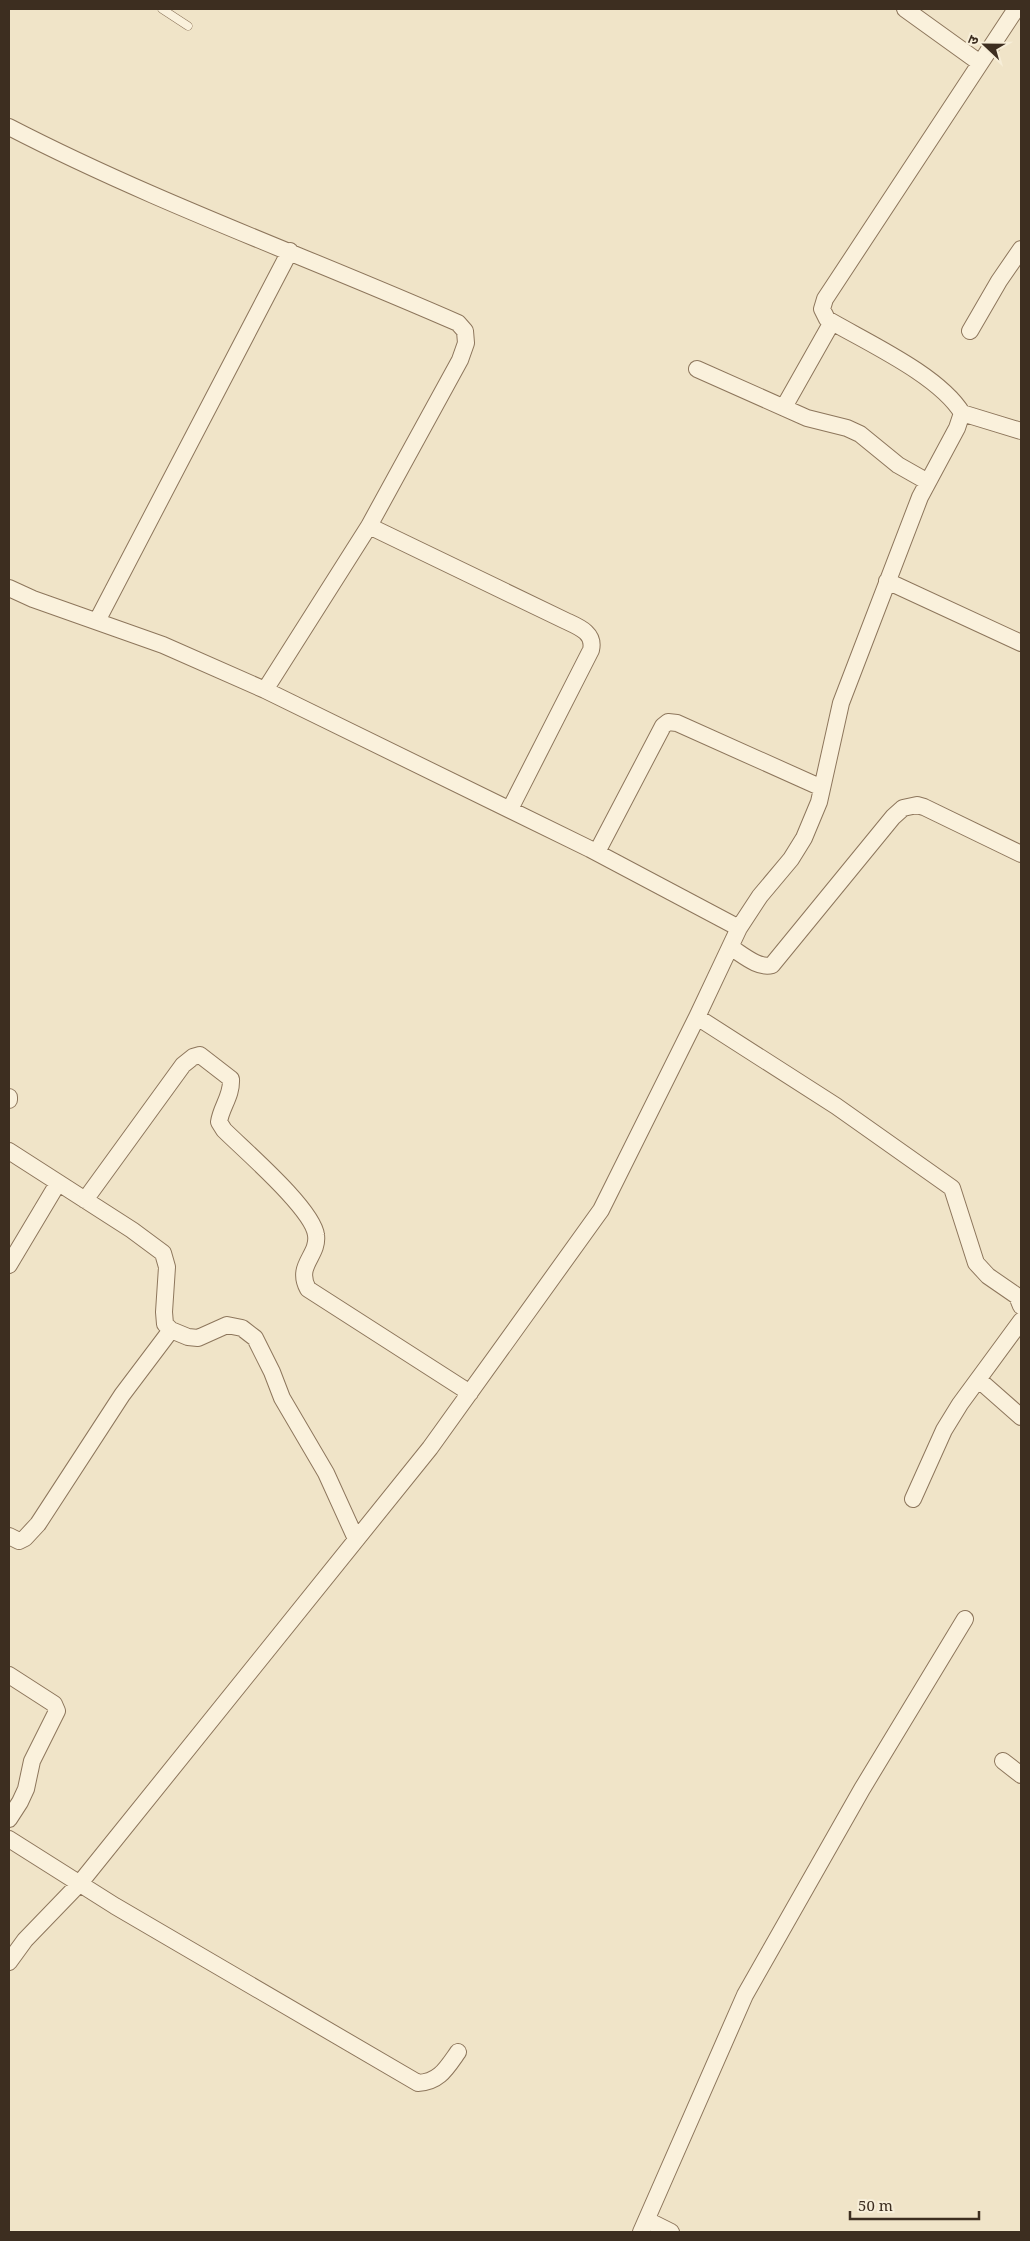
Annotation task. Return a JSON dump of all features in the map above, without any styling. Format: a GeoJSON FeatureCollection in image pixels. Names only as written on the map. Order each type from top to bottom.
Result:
{"type":"FeatureCollection","features":[{"type":"Feature","properties":{"kind":"street"},"geometry":{"type":"LineString","coordinates":[[905,9],[980,62]]}},
{"type":"Feature","properties":{"kind":"street"},"geometry":{"type":"LineString","coordinates":[[1011,11],[980,62],[825,299],[822,309],[827,319],[933,380],[956,403],[962,413],[1021,431]]}},
{"type":"Feature","properties":{"kind":"street"},"geometry":{"type":"LineString","coordinates":[[9,127],[66,156],[204,217],[458,322],[466,331],[466,343],[460,360],[369,526],[265,690]]}},
{"type":"Feature","properties":{"kind":"street"},"geometry":{"type":"LineString","coordinates":[[970,331],[999,281],[1021,249]]}},
{"type":"Feature","properties":{"kind":"street"},"geometry":{"type":"LineString","coordinates":[[97,621],[290,251]]}},
{"type":"Feature","properties":{"kind":"street"},"geometry":{"type":"LineString","coordinates":[[784,407],[832,322]]}},
{"type":"Feature","properties":{"kind":"street"},"geometry":{"type":"LineString","coordinates":[[697,369],[807,418],[847,428],[860,434],[898,465],[928,482]]}},
{"type":"Feature","properties":{"kind":"street"},"geometry":{"type":"LineString","coordinates":[[9,1962],[25,1940],[80,1883],[430,1448],[600,1210],[697,1017],[739,928],[760,896],[790,859],[804,838],[819,802],[841,703],[920,497],[957,428],[962,413]]}},
{"type":"Feature","properties":{"kind":"street"},"geometry":{"type":"LineString","coordinates":[[369,526],[566,621],[590,635],[593,643],[591,650],[510,809]]}},
{"type":"Feature","properties":{"kind":"street"},"geometry":{"type":"LineString","coordinates":[[888,581],[1021,643]]}},
{"type":"Feature","properties":{"kind":"street"},"geometry":{"type":"LineString","coordinates":[[9,588],[33,599],[163,646],[265,690],[597,852],[739,928]]}},
{"type":"Feature","properties":{"kind":"street"},"geometry":{"type":"LineString","coordinates":[[597,852],[663,726],[668,722],[677,723],[822,788]]}},
{"type":"Feature","properties":{"kind":"street"},"geometry":{"type":"LineString","coordinates":[[730,947],[758,964],[766,967],[772,965],[871,843],[903,808],[917,805],[924,807],[1021,854]]}},
{"type":"Feature","properties":{"kind":"street"},"geometry":{"type":"LineString","coordinates":[[697,1017],[836,1106],[952,1188],[976,1263],[988,1276],[1017,1296],[1021,1306]]}},
{"type":"Feature","properties":{"kind":"street"},"geometry":{"type":"LineString","coordinates":[[85,1200],[183,1065],[193,1057],[200,1055],[231,1080],[232,1091],[221,1110],[219,1122],[224,1130],[298,1205],[311,1222],[316,1235],[315,1247],[304,1274],[308,1289],[470,1393]]}},
{"type":"Feature","properties":{"kind":"street"},"geometry":{"type":"LineString","coordinates":[[9,1151],[132,1230],[163,1253],[167,1267],[165,1324],[171,1330],[188,1337],[198,1338],[226,1325],[242,1328],[255,1338],[272,1372],[282,1398],[326,1473],[356,1539]]}},
{"type":"Feature","properties":{"kind":"street"},"geometry":{"type":"LineString","coordinates":[[9,1265],[58,1183]]}},
{"type":"Feature","properties":{"kind":"street"},"geometry":{"type":"LineString","coordinates":[[912,1499],[944,1430],[960,1404],[1021,1321]]}},
{"type":"Feature","properties":{"kind":"street"},"geometry":{"type":"LineString","coordinates":[[9,1536],[19,1541],[25,1538],[38,1524],[122,1396],[171,1330]]}},
{"type":"Feature","properties":{"kind":"street"},"geometry":{"type":"LineString","coordinates":[[979,1380],[1021,1417]]}},
{"type":"Feature","properties":{"kind":"street"},"geometry":{"type":"LineString","coordinates":[[671,2232],[644,2226],[745,1995],[862,1789],[966,1619]]}},
{"type":"Feature","properties":{"kind":"street"},"geometry":{"type":"LineString","coordinates":[[9,1676],[54,1704],[57,1711],[34,1756],[20,1802],[9,1819]]}},
{"type":"Feature","properties":{"kind":"street"},"geometry":{"type":"LineString","coordinates":[[1002,1761],[1021,1775]]}},
{"type":"Feature","properties":{"kind":"street"},"geometry":{"type":"LineString","coordinates":[[9,1838],[214,1965],[418,2083],[434,2080],[443,2074],[458,2052]]}},
{"type":"Feature","properties":{"kind":"lane"},"geometry":{"type":"LineString","coordinates":[[162,9],[188,26]]}}]}
